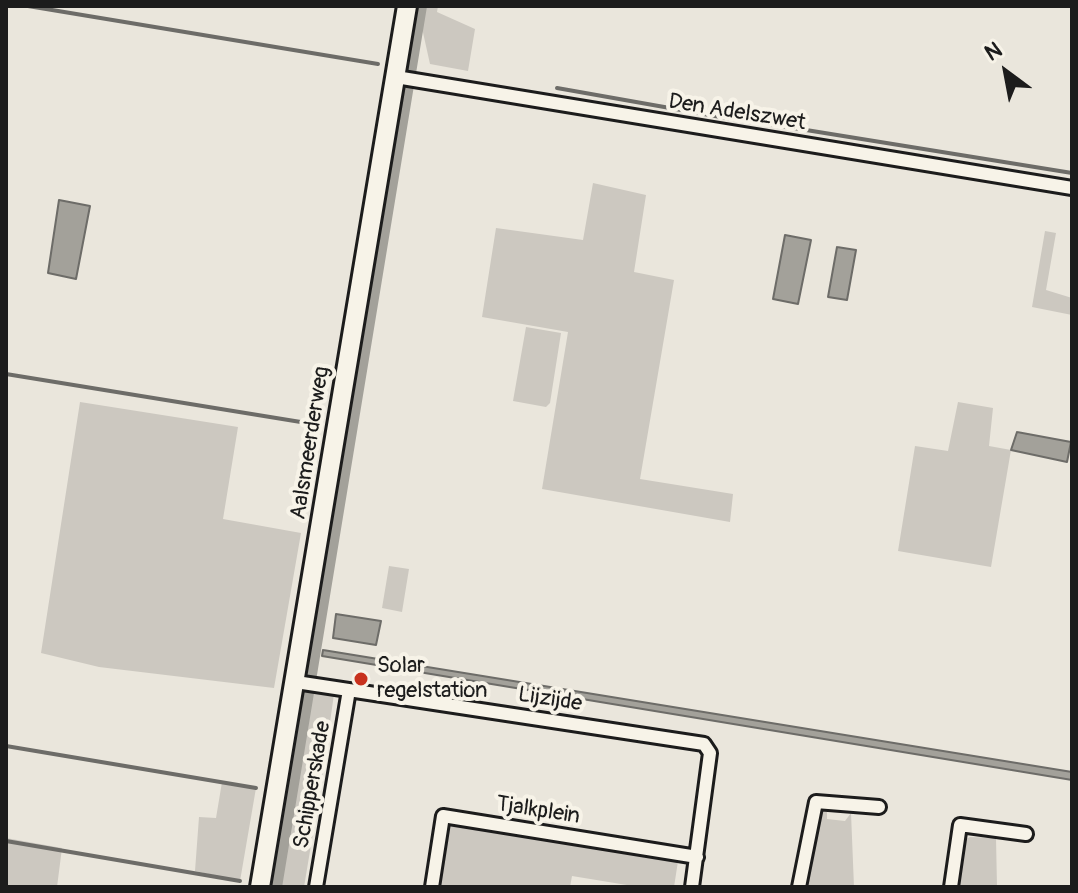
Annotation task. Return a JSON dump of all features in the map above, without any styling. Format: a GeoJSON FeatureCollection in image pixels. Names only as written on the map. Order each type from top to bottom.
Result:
{"type":"FeatureCollection","features":[{"type":"Feature","properties":{"kind":"street","name":"Aalsmeerderweg"},"geometry":{"type":"LineString","coordinates":[[260,887],[306,684],[407,79],[407,6]]}},
{"type":"Feature","properties":{"kind":"street","name":"Den Adelszwet"},"geometry":{"type":"LineString","coordinates":[[407,79],[1072,188]]}},
{"type":"Feature","properties":{"kind":"street","name":"Lijzijde"},"geometry":{"type":"LineString","coordinates":[[306,684],[704,744],[710,753],[697,857]]}},
{"type":"Feature","properties":{"kind":"street","name":"Schipperskade"},"geometry":{"type":"LineString","coordinates":[[316,887],[349,690]]}},
{"type":"Feature","properties":{"kind":"street"},"geometry":{"type":"LineString","coordinates":[[799,887],[816,802],[879,807]]}},
{"type":"Feature","properties":{"kind":"street","name":"Tjalkplein"},"geometry":{"type":"LineString","coordinates":[[432,887],[443,816],[697,857]]}},
{"type":"Feature","properties":{"kind":"street"},"geometry":{"type":"LineString","coordinates":[[951,887],[960,825],[1026,834]]}},
{"type":"Feature","properties":{"kind":"street"},"geometry":{"type":"LineString","coordinates":[[692,887],[697,857]]}},
{"type":"Feature","properties":{"kind":"shaded area"},"geometry":{"type":"Polygon","coordinates":[[[425,6],[438,6],[437,12],[475,29],[468,71],[430,64],[422,28],[425,6]]]}},
{"type":"Feature","properties":{"kind":"shaded area"},"geometry":{"type":"Polygon","coordinates":[[[593,183],[646,195],[634,272],[674,280],[640,479],[733,494],[730,522],[542,489],[568,332],[482,317],[496,228],[583,240],[593,183]]]}},
{"type":"Feature","properties":{"kind":"shaded area"},"geometry":{"type":"Polygon","coordinates":[[[59,200],[90,206],[76,279],[48,273],[59,200]]]}},
{"type":"Feature","properties":{"kind":"shaded area"},"geometry":{"type":"Polygon","coordinates":[[[1045,231],[1056,233],[1046,290],[1072,298],[1072,315],[1032,307],[1045,231]]]}},
{"type":"Feature","properties":{"kind":"shaded area"},"geometry":{"type":"Polygon","coordinates":[[[785,235],[811,240],[798,304],[773,299],[785,235]]]}},
{"type":"Feature","properties":{"kind":"shaded area"},"geometry":{"type":"Polygon","coordinates":[[[837,247],[856,250],[847,300],[828,297],[837,247]]]}},
{"type":"Feature","properties":{"kind":"shaded area"},"geometry":{"type":"Polygon","coordinates":[[[526,327],[561,333],[550,403],[546,407],[513,401],[526,327]]]}},
{"type":"Feature","properties":{"kind":"shaded area"},"geometry":{"type":"Polygon","coordinates":[[[80,402],[238,427],[223,519],[301,533],[274,688],[99,667],[41,653],[80,402]]]}},
{"type":"Feature","properties":{"kind":"shaded area"},"geometry":{"type":"Polygon","coordinates":[[[958,402],[993,408],[989,446],[1011,450],[991,567],[898,551],[915,446],[948,451],[958,402]]]}},
{"type":"Feature","properties":{"kind":"shaded area"},"geometry":{"type":"Polygon","coordinates":[[[1017,432],[1071,442],[1067,462],[1011,450],[1017,432]]]}},
{"type":"Feature","properties":{"kind":"shaded area"},"geometry":{"type":"Polygon","coordinates":[[[389,566],[409,569],[402,612],[382,608],[389,566]]]}},
{"type":"Feature","properties":{"kind":"shaded area"},"geometry":{"type":"Polygon","coordinates":[[[336,614],[381,621],[376,645],[333,638],[336,614]]]}},
{"type":"Feature","properties":{"kind":"shaded area"},"geometry":{"type":"Polygon","coordinates":[[[323,650],[1072,772],[1072,780],[322,656],[323,650]]]}},
{"type":"Feature","properties":{"kind":"shaded area"},"geometry":{"type":"Polygon","coordinates":[[[307,689],[334,694],[322,779],[304,887],[275,887],[307,689]]]}},
{"type":"Feature","properties":{"kind":"shaded area"},"geometry":{"type":"Polygon","coordinates":[[[222,782],[256,788],[240,881],[195,871],[199,817],[216,818],[222,782]]]}},
{"type":"Feature","properties":{"kind":"shaded area"},"geometry":{"type":"Polygon","coordinates":[[[827,809],[827,819],[845,821],[851,813],[854,887],[805,887],[818,811],[827,809]]]}},
{"type":"Feature","properties":{"kind":"shaded area"},"geometry":{"type":"Polygon","coordinates":[[[445,821],[678,861],[674,887],[639,887],[572,876],[570,887],[434,887],[445,821]]]}},
{"type":"Feature","properties":{"kind":"shaded area"},"geometry":{"type":"Polygon","coordinates":[[[970,837],[996,838],[997,887],[953,887],[964,840],[970,837]]]}},
{"type":"Feature","properties":{"kind":"shaded area"},"geometry":{"type":"Polygon","coordinates":[[[6,838],[62,848],[57,887],[6,887],[6,838]]]}},
{"type":"Feature","properties":{"kind":"waterway"},"geometry":{"type":"LineString","coordinates":[[28,6],[378,64]]}},
{"type":"Feature","properties":{"kind":"waterway"},"geometry":{"type":"LineString","coordinates":[[276,887],[421,6]]}},
{"type":"Feature","properties":{"kind":"waterway"},"geometry":{"type":"LineString","coordinates":[[557,88],[732,119]]}},
{"type":"Feature","properties":{"kind":"waterway"},"geometry":{"type":"LineString","coordinates":[[769,124],[1072,173]]}},
{"type":"Feature","properties":{"kind":"waterway"},"geometry":{"type":"LineString","coordinates":[[6,374],[313,424]]}},
{"type":"Feature","properties":{"kind":"waterway"},"geometry":{"type":"LineString","coordinates":[[6,746],[256,788]]}},
{"type":"Feature","properties":{"kind":"waterway"},"geometry":{"type":"LineString","coordinates":[[6,841],[240,881]]}},
{"type":"Feature","properties":{"kind":"place","name":"Solar regelstation"},"geometry":{"type":"Point","coordinates":[361,679]}}]}
